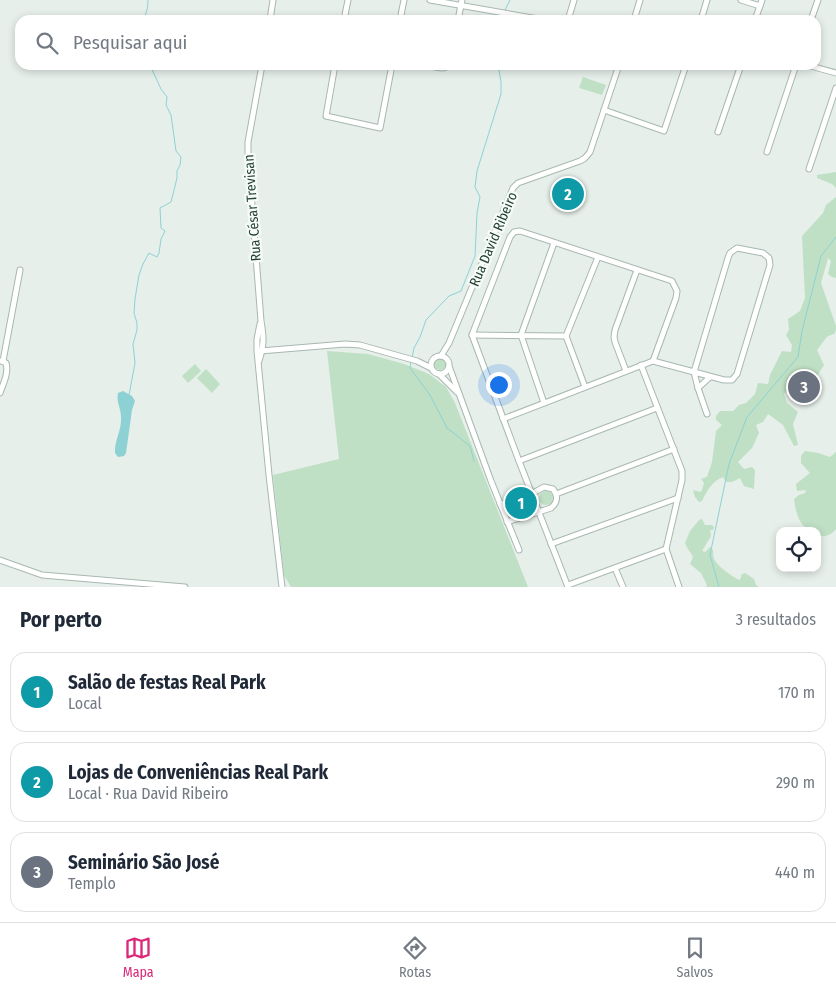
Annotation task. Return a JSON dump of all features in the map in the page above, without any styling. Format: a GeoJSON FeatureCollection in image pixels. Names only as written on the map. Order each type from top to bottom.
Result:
{"type":"FeatureCollection","features":[{"type":"Feature","properties":{"kind":"street"},"geometry":{"type":"LineString","coordinates":[[270,15],[272,0]]}},
{"type":"Feature","properties":{"kind":"street"},"geometry":{"type":"LineString","coordinates":[[345,15],[348,0]]}},
{"type":"Feature","properties":{"kind":"street"},"geometry":{"type":"LineString","coordinates":[[401,15],[404,0]]}},
{"type":"Feature","properties":{"kind":"street"},"geometry":{"type":"LineString","coordinates":[[430,0],[461,2],[521,15]]}},
{"type":"Feature","properties":{"kind":"street"},"geometry":{"type":"LineString","coordinates":[[570,15],[574,0]]}},
{"type":"Feature","properties":{"kind":"street"},"geometry":{"type":"LineString","coordinates":[[636,15],[640,0]]}},
{"type":"Feature","properties":{"kind":"street"},"geometry":{"type":"LineString","coordinates":[[702,15],[707,0]]}},
{"type":"Feature","properties":{"kind":"street"},"geometry":{"type":"LineString","coordinates":[[741,0],[760,6]]}},
{"type":"Feature","properties":{"kind":"street"},"geometry":{"type":"LineString","coordinates":[[757,15],[762,0]]}},
{"type":"Feature","properties":{"kind":"street"},"geometry":{"type":"LineString","coordinates":[[813,15],[818,0]]}},
{"type":"Feature","properties":{"kind":"street"},"geometry":{"type":"LineString","coordinates":[[459,15],[461,2]]}},
{"type":"Feature","properties":{"kind":"street"},"geometry":{"type":"LineString","coordinates":[[821,69],[836,73]]}},
{"type":"Feature","properties":{"kind":"street","name":"Rua César Trevisan"},"geometry":{"type":"LineString","coordinates":[[261,70],[248,142],[248,153],[264,340],[259,361],[269,475],[282,587]]}},
{"type":"Feature","properties":{"kind":"street"},"geometry":{"type":"LineString","coordinates":[[334,70],[326,116],[380,128],[391,70]]}},
{"type":"Feature","properties":{"kind":"street","name":"Rua David Ribeiro"},"geometry":{"type":"LineString","coordinates":[[441,356],[449,343],[513,188],[518,183],[585,158],[590,152],[617,70]]}},
{"type":"Feature","properties":{"kind":"street"},"geometry":{"type":"LineString","coordinates":[[604,110],[664,131],[684,70]]}},
{"type":"Feature","properties":{"kind":"street"},"geometry":{"type":"LineString","coordinates":[[718,132],[738,70]]}},
{"type":"Feature","properties":{"kind":"street"},"geometry":{"type":"LineString","coordinates":[[767,152],[794,70]]}},
{"type":"Feature","properties":{"kind":"street"},"geometry":{"type":"LineString","coordinates":[[809,169],[836,88]]}},
{"type":"Feature","properties":{"kind":"street"},"geometry":{"type":"LineString","coordinates":[[653,360],[676,298],[677,291],[672,281],[520,231],[514,232],[510,236],[472,335],[568,586],[666,549]]}},
{"type":"Feature","properties":{"kind":"street"},"geometry":{"type":"LineString","coordinates":[[544,403],[521,335],[554,242]]}},
{"type":"Feature","properties":{"kind":"street"},"geometry":{"type":"LineString","coordinates":[[503,419],[653,360],[694,372],[710,377],[728,381],[734,378],[737,374],[770,265],[769,258],[763,253],[737,248],[730,253],[694,372],[707,414]]}},
{"type":"Feature","properties":{"kind":"street"},"geometry":{"type":"LineString","coordinates":[[585,387],[566,336],[598,257]]}},
{"type":"Feature","properties":{"kind":"street"},"geometry":{"type":"LineString","coordinates":[[0,393],[7,372],[6,363],[2,361],[20,270]]}},
{"type":"Feature","properties":{"kind":"street"},"geometry":{"type":"LineString","coordinates":[[626,371],[614,337],[637,270]]}},
{"type":"Feature","properties":{"kind":"street"},"geometry":{"type":"LineString","coordinates":[[472,335],[566,336]]}},
{"type":"Feature","properties":{"kind":"street","name":"Rua David Ribeiro"},"geometry":{"type":"LineString","coordinates":[[447,359],[449,343]]}},
{"type":"Feature","properties":{"kind":"street"},"geometry":{"type":"LineString","coordinates":[[260,351],[345,344],[360,345],[417,361],[439,374],[459,394]]}},
{"type":"Feature","properties":{"kind":"street"},"geometry":{"type":"LineString","coordinates":[[417,361],[441,356],[447,359],[500,504],[519,550]]}},
{"type":"Feature","properties":{"kind":"street"},"geometry":{"type":"LineString","coordinates":[[431,368],[434,358]]}},
{"type":"Feature","properties":{"kind":"street"},"geometry":{"type":"LineString","coordinates":[[641,365],[682,471],[682,480],[666,549],[679,587]]}},
{"type":"Feature","properties":{"kind":"street"},"geometry":{"type":"LineString","coordinates":[[439,374],[445,372],[449,366]]}},
{"type":"Feature","properties":{"kind":"street"},"geometry":{"type":"LineString","coordinates":[[698,388],[710,377]]}},
{"type":"Feature","properties":{"kind":"street"},"geometry":{"type":"LineString","coordinates":[[519,461],[657,408]]}},
{"type":"Feature","properties":{"kind":"street"},"geometry":{"type":"LineString","coordinates":[[556,494],[674,449]]}},
{"type":"Feature","properties":{"kind":"street"},"geometry":{"type":"LineString","coordinates":[[507,522],[551,508],[557,501],[556,494],[552,489],[544,487],[524,498]]}},
{"type":"Feature","properties":{"kind":"street"},"geometry":{"type":"LineString","coordinates":[[552,544],[678,498]]}},
{"type":"Feature","properties":{"kind":"street"},"geometry":{"type":"LineString","coordinates":[[500,504],[516,501]]}},
{"type":"Feature","properties":{"kind":"street"},"geometry":{"type":"LineString","coordinates":[[527,507],[536,504]]}},
{"type":"Feature","properties":{"kind":"street"},"geometry":{"type":"LineString","coordinates":[[504,512],[518,510]]}},
{"type":"Feature","properties":{"kind":"street"},"geometry":{"type":"LineString","coordinates":[[0,560],[42,575],[185,587]]}},
{"type":"Feature","properties":{"kind":"street"},"geometry":{"type":"LineString","coordinates":[[615,568],[623,587]]}},
{"type":"Feature","properties":{"kind":"green space"},"geometry":{"type":"Polygon","coordinates":[[[583,77],[606,85],[602,95],[579,88],[583,77]]]}},
{"type":"Feature","properties":{"kind":"green space"},"geometry":{"type":"Polygon","coordinates":[[[836,172],[836,188],[832,184],[817,178],[817,175],[836,172]]]}},
{"type":"Feature","properties":{"kind":"green space"},"geometry":{"type":"Polygon","coordinates":[[[836,197],[836,278],[828,274],[831,261],[828,258],[821,283],[836,326],[835,332],[826,338],[817,350],[824,365],[813,383],[809,383],[803,376],[784,394],[787,403],[798,412],[793,424],[798,445],[794,446],[783,425],[768,414],[763,422],[756,425],[759,433],[752,448],[738,462],[744,469],[752,467],[755,470],[754,489],[744,486],[740,478],[732,482],[726,482],[723,477],[713,484],[702,501],[699,502],[693,490],[701,492],[704,483],[701,479],[707,477],[712,462],[716,431],[722,425],[716,420],[716,416],[720,411],[733,411],[739,405],[746,403],[755,394],[758,383],[768,384],[770,375],[782,351],[791,352],[792,345],[786,335],[789,330],[788,319],[800,311],[805,298],[802,236],[823,213],[826,205],[836,197]]]}},
{"type":"Feature","properties":{"kind":"green space"},"geometry":{"type":"Polygon","coordinates":[[[327,351],[368,354],[404,364],[429,374],[446,387],[455,403],[528,587],[291,587],[284,575],[273,475],[339,459],[327,351]]]}},
{"type":"Feature","properties":{"kind":"green space"},"geometry":{"type":"Polygon","coordinates":[[[440,358],[446,364],[440,370],[434,364],[440,358]]]}},
{"type":"Feature","properties":{"kind":"green space"},"geometry":{"type":"Polygon","coordinates":[[[195,364],[201,371],[188,383],[182,376],[195,364]]]}},
{"type":"Feature","properties":{"kind":"green space"},"geometry":{"type":"Polygon","coordinates":[[[206,369],[220,384],[212,393],[197,378],[206,369]]]}},
{"type":"Feature","properties":{"kind":"green space"},"geometry":{"type":"Polygon","coordinates":[[[805,451],[830,457],[836,452],[836,529],[825,536],[821,536],[821,527],[806,527],[803,525],[796,510],[794,499],[805,493],[806,490],[797,491],[796,484],[810,473],[801,463],[801,456],[805,451]]]}},
{"type":"Feature","properties":{"kind":"green space"},"geometry":{"type":"Polygon","coordinates":[[[546,491],[551,493],[553,498],[551,503],[546,505],[541,503],[539,498],[541,493],[546,491]]]}},
{"type":"Feature","properties":{"kind":"green space"},"geometry":{"type":"Polygon","coordinates":[[[702,519],[705,525],[712,525],[714,527],[713,530],[710,530],[711,536],[702,551],[705,552],[710,547],[713,550],[715,561],[723,570],[739,580],[741,575],[745,573],[754,579],[759,587],[706,587],[707,585],[701,573],[690,564],[693,557],[685,543],[690,531],[702,519]]]}},
{"type":"Feature","properties":{"kind":"water"},"geometry":{"type":"Polygon","coordinates":[[[123,391],[132,396],[135,401],[126,453],[124,456],[118,457],[115,449],[121,417],[118,393],[123,391]]]}},
{"type":"Feature","properties":{"kind":"waterway"},"geometry":{"type":"LineString","coordinates":[[145,15],[148,0]]}},
{"type":"Feature","properties":{"kind":"waterway"},"geometry":{"type":"LineString","coordinates":[[505,10],[510,0]]}},
{"type":"Feature","properties":{"kind":"waterway"},"geometry":{"type":"LineString","coordinates":[[129,395],[135,363],[133,344],[137,323],[134,313],[139,275],[149,253],[157,257],[159,253],[161,239],[165,231],[161,228],[160,208],[171,202],[181,157],[176,151],[171,115],[166,105],[167,97],[152,70]]}},
{"type":"Feature","properties":{"kind":"waterway"},"geometry":{"type":"LineString","coordinates":[[412,358],[414,348],[426,320],[449,296],[461,291],[475,256],[477,213],[480,197],[475,187],[477,171],[501,94],[499,70]]}},
{"type":"Feature","properties":{"kind":"waterway"},"geometry":{"type":"LineString","coordinates":[[719,587],[710,555],[729,464],[747,417],[798,357],[802,331],[821,256],[836,237]]}},
{"type":"Feature","properties":{"kind":"waterway"},"geometry":{"type":"LineString","coordinates":[[411,362],[410,368],[430,395],[447,428],[470,446],[474,461]]}},
{"type":"Feature","properties":{"kind":"tunnel"},"geometry":{"type":"LineString","coordinates":[[518,508],[527,505]]}},
{"type":"Feature","properties":{"kind":"place","name":"Lojas de Conveniências Real Park"},"geometry":{"type":"Point","coordinates":[568,194]}},
{"type":"Feature","properties":{"kind":"place","name":"Seminário São José"},"geometry":{"type":"Point","coordinates":[804,387]}},
{"type":"Feature","properties":{"kind":"place","name":"Salão de festas Real Park"},"geometry":{"type":"Point","coordinates":[521,503]}}]}
